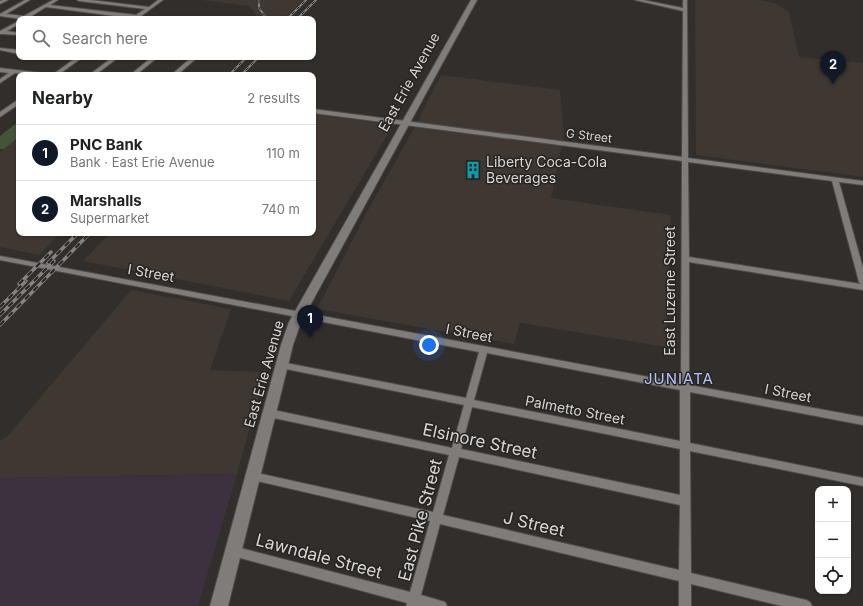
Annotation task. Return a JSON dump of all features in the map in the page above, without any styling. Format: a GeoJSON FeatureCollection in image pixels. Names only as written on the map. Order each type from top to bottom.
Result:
{"type":"FeatureCollection","features":[{"type":"Feature","properties":{"kind":"main road","name":"East Erie Avenue"},"geometry":{"type":"LineString","coordinates":[[219,606],[290,333],[298,314],[474,0]]}},
{"type":"Feature","properties":{"kind":"street"},"geometry":{"type":"LineString","coordinates":[[0,3],[6,0]]}},
{"type":"Feature","properties":{"kind":"street"},"geometry":{"type":"LineString","coordinates":[[1,15],[28,0]]}},
{"type":"Feature","properties":{"kind":"street"},"geometry":{"type":"LineString","coordinates":[[28,16],[56,0]]}},
{"type":"Feature","properties":{"kind":"street"},"geometry":{"type":"LineString","coordinates":[[79,0],[150,8]]}},
{"type":"Feature","properties":{"kind":"street"},"geometry":{"type":"LineString","coordinates":[[139,16],[161,0]]}},
{"type":"Feature","properties":{"kind":"street"},"geometry":{"type":"LineString","coordinates":[[637,0],[684,10]]}},
{"type":"Feature","properties":{"kind":"street","name":"East Luzerne Street"},"geometry":{"type":"LineString","coordinates":[[685,0],[685,606]]}},
{"type":"Feature","properties":{"kind":"street"},"geometry":{"type":"LineString","coordinates":[[45,6],[121,16]]}},
{"type":"Feature","properties":{"kind":"street"},"geometry":{"type":"LineString","coordinates":[[1,15],[16,17]]}},
{"type":"Feature","properties":{"kind":"street"},"geometry":{"type":"LineString","coordinates":[[1,32],[16,24]]}},
{"type":"Feature","properties":{"kind":"street"},"geometry":{"type":"LineString","coordinates":[[1,32],[16,34]]}},
{"type":"Feature","properties":{"kind":"street"},"geometry":{"type":"LineString","coordinates":[[0,49],[16,52]]}},
{"type":"Feature","properties":{"kind":"street"},"geometry":{"type":"LineString","coordinates":[[59,72],[76,60]]}},
{"type":"Feature","properties":{"kind":"street"},"geometry":{"type":"LineString","coordinates":[[96,72],[112,60]]}},
{"type":"Feature","properties":{"kind":"street"},"geometry":{"type":"LineString","coordinates":[[137,72],[151,60]]}},
{"type":"Feature","properties":{"kind":"street"},"geometry":{"type":"LineString","coordinates":[[178,72],[192,60]]}},
{"type":"Feature","properties":{"kind":"street"},"geometry":{"type":"LineString","coordinates":[[0,70],[16,72]]}},
{"type":"Feature","properties":{"kind":"street"},"geometry":{"type":"LineString","coordinates":[[0,80],[13,72]]}},
{"type":"Feature","properties":{"kind":"street"},"geometry":{"type":"LineString","coordinates":[[0,115],[16,103]]}},
{"type":"Feature","properties":{"kind":"street"},"geometry":{"type":"LineString","coordinates":[[8,109],[16,110]]}},
{"type":"Feature","properties":{"kind":"street","name":"G Street"},"geometry":{"type":"LineString","coordinates":[[316,111],[863,183]]}},
{"type":"Feature","properties":{"kind":"street"},"geometry":{"type":"LineString","coordinates":[[835,179],[863,282]]}},
{"type":"Feature","properties":{"kind":"street","name":"I Street"},"geometry":{"type":"LineString","coordinates":[[0,258],[685,386],[863,421]]}},
{"type":"Feature","properties":{"kind":"street"},"geometry":{"type":"LineString","coordinates":[[684,260],[863,287]]}},
{"type":"Feature","properties":{"kind":"street","name":"East Pike Street"},"geometry":{"type":"LineString","coordinates":[[413,603],[484,349]]}},
{"type":"Feature","properties":{"kind":"street","name":"Palmetto Street"},"geometry":{"type":"LineString","coordinates":[[281,365],[863,482]]}},
{"type":"Feature","properties":{"kind":"street","name":"Elsinore Street"},"geometry":{"type":"LineString","coordinates":[[269,412],[684,501]]}},
{"type":"Feature","properties":{"kind":"street","name":"J Street"},"geometry":{"type":"LineString","coordinates":[[253,476],[437,518],[806,606]]}},
{"type":"Feature","properties":{"kind":"street","name":"Lawndale Street"},"geometry":{"type":"LineString","coordinates":[[233,551],[413,603],[441,606]]}},
{"type":"Feature","properties":{"kind":"shaded area"},"geometry":{"type":"Polygon","coordinates":[[[201,0],[303,0],[287,16],[256,16],[254,11],[248,6],[201,0]]]}},
{"type":"Feature","properties":{"kind":"shaded area"},"geometry":{"type":"Polygon","coordinates":[[[695,0],[760,0],[775,3],[789,12],[799,57],[863,63],[863,177],[696,155],[695,0]]]}},
{"type":"Feature","properties":{"kind":"shaded area"},"geometry":{"type":"Polygon","coordinates":[[[441,75],[560,90],[564,136],[551,198],[671,215],[666,347],[520,323],[514,344],[317,309],[367,212],[414,128],[441,75]]]}},
{"type":"Feature","properties":{"kind":"shaded area"},"geometry":{"type":"Polygon","coordinates":[[[316,114],[393,125],[289,301],[83,261],[107,236],[316,236],[316,114]]]}},
{"type":"Feature","properties":{"kind":"shaded area"},"geometry":{"type":"Polygon","coordinates":[[[16,139],[16,236],[58,236],[39,255],[0,247],[0,152],[16,139]]]}},
{"type":"Feature","properties":{"kind":"shaded area"},"geometry":{"type":"Polygon","coordinates":[[[131,290],[231,309],[210,370],[265,372],[237,474],[0,478],[0,441],[7,437],[131,290]]]}},
{"type":"Feature","properties":{"kind":"shaded area"},"geometry":{"type":"Polygon","coordinates":[[[237,474],[198,606],[0,606],[0,478],[237,474]]]}},
{"type":"Feature","properties":{"kind":"green space"},"geometry":{"type":"Polygon","coordinates":[[[16,123],[16,139],[4,149],[0,149],[0,136],[16,123]]]}},
{"type":"Feature","properties":{"kind":"railway"},"geometry":{"type":"LineString","coordinates":[[259,0],[259,8],[265,16]]}},
{"type":"Feature","properties":{"kind":"railway"},"geometry":{"type":"LineString","coordinates":[[290,16],[306,0]]}},
{"type":"Feature","properties":{"kind":"railway"},"geometry":{"type":"LineString","coordinates":[[300,16],[316,0]]}},
{"type":"Feature","properties":{"kind":"railway"},"geometry":{"type":"LineString","coordinates":[[232,72],[244,60]]}},
{"type":"Feature","properties":{"kind":"railway"},"geometry":{"type":"LineString","coordinates":[[244,72],[256,60]]}},
{"type":"Feature","properties":{"kind":"railway"},"geometry":{"type":"LineString","coordinates":[[48,263],[75,236]]}},
{"type":"Feature","properties":{"kind":"railway"},"geometry":{"type":"LineString","coordinates":[[0,325],[87,236]]}},
{"type":"Feature","properties":{"kind":"railway"},"geometry":{"type":"LineString","coordinates":[[19,284],[51,252]]}},
{"type":"Feature","properties":{"kind":"railway"},"geometry":{"type":"LineString","coordinates":[[0,315],[54,261]]}},
{"type":"Feature","properties":{"kind":"railway"},"geometry":{"type":"LineString","coordinates":[[0,307],[26,281]]}},
{"type":"Feature","properties":{"kind":"place","name":"Marshalls"},"geometry":{"type":"Point","coordinates":[833,84]}},
{"type":"Feature","properties":{"kind":"place","name":"Liberty Coca-Cola Beverages"},"geometry":{"type":"Point","coordinates":[473,170]}},
{"type":"Feature","properties":{"kind":"place","name":"PNC Bank"},"geometry":{"type":"Point","coordinates":[310,338]}},
{"type":"Feature","properties":{"kind":"district","name":"JUNIATA"},"geometry":{"type":"Point","coordinates":[679,379]}}]}
